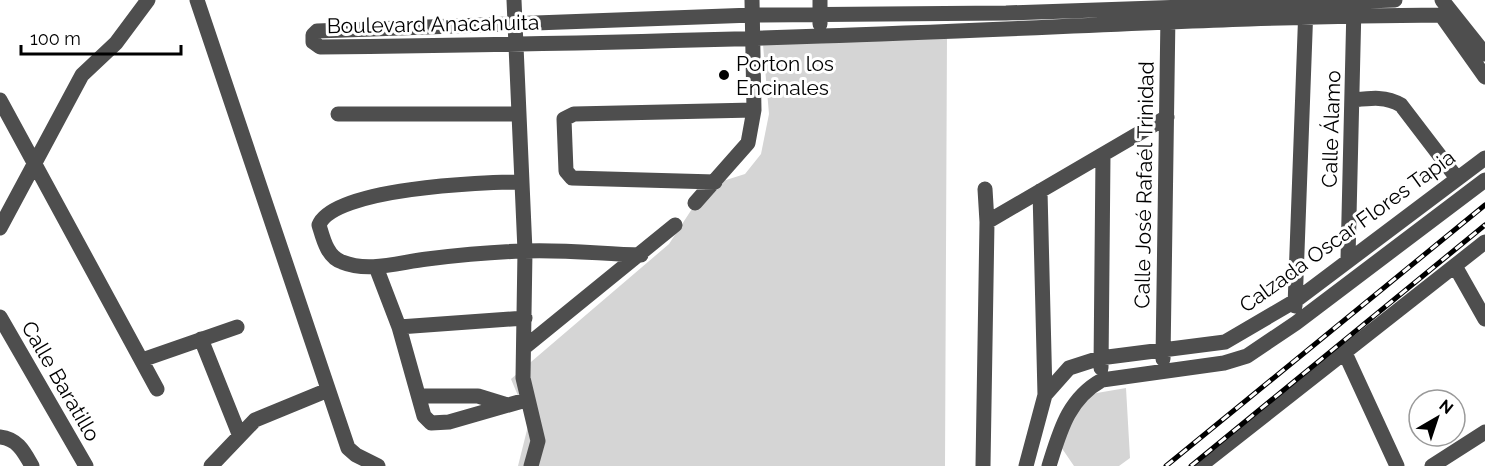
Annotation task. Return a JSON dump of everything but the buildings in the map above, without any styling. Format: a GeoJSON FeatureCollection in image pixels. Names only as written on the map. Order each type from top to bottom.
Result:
{"type":"FeatureCollection","features":[{"type":"Feature","properties":{"kind":"street"},"geometry":{"type":"LineString","coordinates":[[0,228],[37,164],[82,75],[116,43],[148,0]]}},
{"type":"Feature","properties":{"kind":"street"},"geometry":{"type":"LineString","coordinates":[[197,0],[348,448],[356,456],[378,466]]}},
{"type":"Feature","properties":{"kind":"street"},"geometry":{"type":"LineString","coordinates":[[514,0],[517,114],[525,251],[523,378],[526,400],[537,427],[538,441],[531,466]]}},
{"type":"Feature","properties":{"kind":"street"},"geometry":{"type":"LineString","coordinates":[[1354,5],[1395,0]]}},
{"type":"Feature","properties":{"kind":"street","name":"Boulevard Anacahuita"},"geometry":{"type":"LineString","coordinates":[[1306,6],[1167,23],[1007,20],[820,7],[752,8],[317,31],[313,35],[314,42],[320,47],[515,45],[820,36],[1007,20],[1168,4],[1306,6]]}},
{"type":"Feature","properties":{"kind":"street","name":"Calle José Rafaél Trinidad"},"geometry":{"type":"LineString","coordinates":[[1164,371],[1168,4]]}},
{"type":"Feature","properties":{"kind":"street","name":"Calle Álamo"},"geometry":{"type":"LineString","coordinates":[[1348,260],[1354,100],[1354,5]]}},
{"type":"Feature","properties":{"kind":"street"},"geometry":{"type":"LineString","coordinates":[[1441,5],[1485,76]]}},
{"type":"Feature","properties":{"kind":"street"},"geometry":{"type":"LineString","coordinates":[[1296,324],[1294,301],[1306,6],[1441,5],[1485,54]]}},
{"type":"Feature","properties":{"kind":"street"},"geometry":{"type":"LineString","coordinates":[[820,7],[820,36]]}},
{"type":"Feature","properties":{"kind":"street"},"geometry":{"type":"LineString","coordinates":[[695,203],[748,143],[754,110],[752,8]]}},
{"type":"Feature","properties":{"kind":"street"},"geometry":{"type":"LineString","coordinates":[[1354,100],[1392,99],[1401,105],[1456,177]]}},
{"type":"Feature","properties":{"kind":"street"},"geometry":{"type":"LineString","coordinates":[[0,100],[158,389]]}},
{"type":"Feature","properties":{"kind":"street"},"geometry":{"type":"LineString","coordinates":[[715,182],[572,178],[566,171],[564,118],[574,114],[754,110]]}},
{"type":"Feature","properties":{"kind":"street"},"geometry":{"type":"LineString","coordinates":[[338,114],[517,114]]}},
{"type":"Feature","properties":{"kind":"street"},"geometry":{"type":"LineString","coordinates":[[987,222],[1167,117]]}},
{"type":"Feature","properties":{"kind":"street"},"geometry":{"type":"LineString","coordinates":[[1049,466],[1074,403],[1085,389],[1102,380],[1100,358],[1103,155]]}},
{"type":"Feature","properties":{"kind":"street","name":"Calzada Oscar Flores Tapia"},"geometry":{"type":"LineString","coordinates":[[1045,395],[1069,368],[1100,358],[1225,342],[1294,301],[1456,177],[1485,158]]}},
{"type":"Feature","properties":{"kind":"street","name":"Calzada Oscar Flores Tapia"},"geometry":{"type":"LineString","coordinates":[[1102,380],[1224,363],[1247,356],[1296,324],[1485,180]]}},
{"type":"Feature","properties":{"kind":"street"},"geometry":{"type":"LineString","coordinates":[[520,182],[444,185],[384,194],[340,207],[322,218],[319,225],[323,241],[339,262],[376,267],[452,256],[525,251],[641,255]]}},
{"type":"Feature","properties":{"kind":"street"},"geometry":{"type":"LineString","coordinates":[[983,466],[987,222],[985,189]]}},
{"type":"Feature","properties":{"kind":"street"},"geometry":{"type":"LineString","coordinates":[[1026,466],[1045,395],[1040,191]]}},
{"type":"Feature","properties":{"kind":"street"},"geometry":{"type":"LineString","coordinates":[[525,347],[641,255],[675,225]]}},
{"type":"Feature","properties":{"kind":"street"},"geometry":{"type":"LineString","coordinates":[[1200,466],[1485,242]]}},
{"type":"Feature","properties":{"kind":"street"},"geometry":{"type":"LineString","coordinates":[[1455,266],[1485,320]]}},
{"type":"Feature","properties":{"kind":"street"},"geometry":{"type":"LineString","coordinates":[[376,267],[399,327],[424,416],[431,423],[439,424],[504,404],[526,400]]}},
{"type":"Feature","properties":{"kind":"street","name":"Calle Baratillo"},"geometry":{"type":"LineString","coordinates":[[0,317],[86,466]]}},
{"type":"Feature","properties":{"kind":"street"},"geometry":{"type":"LineString","coordinates":[[399,327],[525,318]]}},
{"type":"Feature","properties":{"kind":"street"},"geometry":{"type":"LineString","coordinates":[[142,360],[237,327]]}},
{"type":"Feature","properties":{"kind":"street"},"geometry":{"type":"LineString","coordinates":[[201,339],[239,434]]}},
{"type":"Feature","properties":{"kind":"street"},"geometry":{"type":"LineString","coordinates":[[1344,351],[1396,466]]}},
{"type":"Feature","properties":{"kind":"street"},"geometry":{"type":"LineString","coordinates":[[211,466],[239,434],[255,420],[328,390]]}},
{"type":"Feature","properties":{"kind":"street"},"geometry":{"type":"LineString","coordinates":[[419,396],[478,396],[504,404]]}},
{"type":"Feature","properties":{"kind":"street"},"geometry":{"type":"LineString","coordinates":[[1432,466],[1485,432]]}},
{"type":"Feature","properties":{"kind":"street"},"geometry":{"type":"LineString","coordinates":[[0,437],[12,440],[19,445],[32,466]]}},
{"type":"Feature","properties":{"kind":"shaded area"},"geometry":{"type":"Polygon","coordinates":[[[762,33],[947,35],[945,466],[518,466],[529,422],[511,379],[669,244],[707,186],[745,174],[761,154],[769,114],[762,33]]]}},
{"type":"Feature","properties":{"kind":"shaded area"},"geometry":{"type":"Polygon","coordinates":[[[1126,388],[1130,458],[1119,466],[1074,466],[1061,447],[1072,417],[1091,394],[1126,388]]]}},
{"type":"Feature","properties":{"kind":"railway"},"geometry":{"type":"LineString","coordinates":[[1166,466],[1485,205]]}},
{"type":"Feature","properties":{"kind":"railway"},"geometry":{"type":"LineString","coordinates":[[1191,466],[1485,225]]}},
{"type":"Feature","properties":{"kind":"place","name":"Porton los Encinales"},"geometry":{"type":"Point","coordinates":[724,75]}}]}
